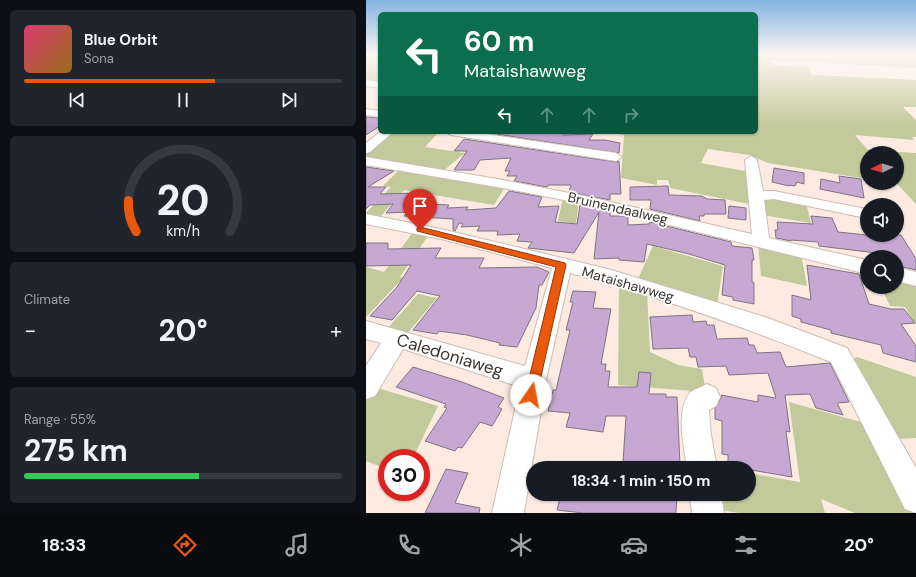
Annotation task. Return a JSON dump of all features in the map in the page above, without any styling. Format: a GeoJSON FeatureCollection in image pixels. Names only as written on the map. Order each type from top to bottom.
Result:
{"type":"FeatureCollection","features":[{"type":"Feature","properties":{"kind":"street"},"geometry":{"type":"LineString","coordinates":[[366,83],[378,85]]}},
{"type":"Feature","properties":{"kind":"street"},"geometry":{"type":"LineString","coordinates":[[366,112],[378,114]]}},
{"type":"Feature","properties":{"kind":"street"},"geometry":{"type":"LineString","coordinates":[[366,149],[385,134]]}},
{"type":"Feature","properties":{"kind":"street"},"geometry":{"type":"LineString","coordinates":[[464,134],[616,157]]}},
{"type":"Feature","properties":{"kind":"street"},"geometry":{"type":"LineString","coordinates":[[751,160],[757,196],[760,241]]}},
{"type":"Feature","properties":{"kind":"street","name":"Bruinendaalweg"},"geometry":{"type":"LineString","coordinates":[[366,161],[503,184],[589,201],[860,265]]}},
{"type":"Feature","properties":{"kind":"street"},"geometry":{"type":"LineString","coordinates":[[757,196],[774,195],[860,212]]}},
{"type":"Feature","properties":{"kind":"street","name":"Mataishawweg"},"geometry":{"type":"LineString","coordinates":[[366,218],[441,234],[608,276],[760,324],[839,355],[916,498]]}},
{"type":"Feature","properties":{"kind":"street"},"geometry":{"type":"LineString","coordinates":[[508,513],[534,380],[562,265]]}},
{"type":"Feature","properties":{"kind":"street"},"geometry":{"type":"LineString","coordinates":[[904,276],[916,279]]}},
{"type":"Feature","properties":{"kind":"street","name":"Caledoniaweg"},"geometry":{"type":"LineString","coordinates":[[366,330],[398,338],[534,380]]}},
{"type":"Feature","properties":{"kind":"street"},"geometry":{"type":"LineString","coordinates":[[366,387],[398,338]]}},
{"type":"Feature","properties":{"kind":"street"},"geometry":{"type":"LineString","coordinates":[[701,461],[695,414],[697,404],[700,399],[707,397]]}},
{"type":"Feature","properties":{"kind":"street"},"geometry":{"type":"LineString","coordinates":[[706,501],[708,513]]}},
{"type":"Feature","properties":{"kind":"green space"},"geometry":{"type":"Polygon","coordinates":[[[366,79],[378,79],[378,84],[366,82],[366,79]]]}},
{"type":"Feature","properties":{"kind":"green space"},"geometry":{"type":"Polygon","coordinates":[[[758,79],[916,80],[916,107],[903,107],[916,120],[916,137],[912,137],[914,140],[855,135],[865,146],[860,146],[860,178],[768,163],[749,155],[708,149],[701,163],[750,172],[754,205],[670,188],[668,180],[657,180],[657,185],[621,178],[624,135],[619,134],[758,134],[758,79]]]}},
{"type":"Feature","properties":{"kind":"green space"},"geometry":{"type":"Polygon","coordinates":[[[389,134],[437,134],[425,147],[465,153],[443,171],[366,158],[366,153],[389,134]]]}},
{"type":"Feature","properties":{"kind":"green space"},"geometry":{"type":"Polygon","coordinates":[[[904,152],[916,153],[916,204],[903,190],[904,190],[904,152]]]}},
{"type":"Feature","properties":{"kind":"green space"},"geometry":{"type":"Polygon","coordinates":[[[401,168],[505,187],[494,205],[404,190],[380,217],[366,213],[391,187],[383,186],[401,168]]]}},
{"type":"Feature","properties":{"kind":"green space"},"geometry":{"type":"Polygon","coordinates":[[[762,197],[806,203],[811,223],[762,215],[762,197]]]}},
{"type":"Feature","properties":{"kind":"green space"},"geometry":{"type":"Polygon","coordinates":[[[563,198],[579,201],[576,224],[558,221],[563,198]]]}},
{"type":"Feature","properties":{"kind":"green space"},"geometry":{"type":"Polygon","coordinates":[[[413,232],[428,236],[400,277],[403,278],[366,317],[366,267],[384,272],[413,232]]]}},
{"type":"Feature","properties":{"kind":"green space"},"geometry":{"type":"Polygon","coordinates":[[[758,243],[801,253],[807,286],[761,276],[758,243]]]}},
{"type":"Feature","properties":{"kind":"green space"},"geometry":{"type":"Polygon","coordinates":[[[653,246],[723,266],[717,306],[638,279],[653,246]]]}},
{"type":"Feature","properties":{"kind":"green space"},"geometry":{"type":"Polygon","coordinates":[[[904,278],[916,281],[916,325],[905,307],[890,306],[884,294],[904,294],[904,278]]]}},
{"type":"Feature","properties":{"kind":"green space"},"geometry":{"type":"Polygon","coordinates":[[[619,281],[647,291],[650,352],[678,365],[702,369],[706,392],[618,385],[619,281]]]}},
{"type":"Feature","properties":{"kind":"green space"},"geometry":{"type":"Polygon","coordinates":[[[418,294],[437,298],[406,335],[386,330],[418,294]]]}},
{"type":"Feature","properties":{"kind":"green space"},"geometry":{"type":"Polygon","coordinates":[[[857,357],[916,377],[916,438],[898,439],[853,359],[857,357]]]}},
{"type":"Feature","properties":{"kind":"green space"},"geometry":{"type":"Polygon","coordinates":[[[371,386],[438,406],[417,449],[378,449],[378,466],[366,461],[366,395],[371,386]]]}},
{"type":"Feature","properties":{"kind":"green space"},"geometry":{"type":"Polygon","coordinates":[[[789,402],[879,427],[916,513],[855,513],[821,499],[825,513],[739,513],[714,509],[713,501],[756,501],[756,474],[800,482],[789,402]]]}},
{"type":"Feature","properties":{"kind":"building"},"geometry":{"type":"Polygon","coordinates":[[[366,117],[378,118],[378,127],[366,135],[366,117]]]}},
{"type":"Feature","properties":{"kind":"building"},"geometry":{"type":"Polygon","coordinates":[[[496,134],[593,134],[589,140],[605,140],[620,143],[619,153],[496,134]]]}},
{"type":"Feature","properties":{"kind":"building"},"geometry":{"type":"Polygon","coordinates":[[[464,139],[616,162],[619,161],[621,194],[610,194],[610,200],[569,192],[571,185],[548,185],[547,187],[514,181],[517,176],[507,176],[510,171],[505,171],[511,158],[480,160],[474,170],[454,170],[467,151],[454,151],[464,139]]]}},
{"type":"Feature","properties":{"kind":"building"},"geometry":{"type":"Polygon","coordinates":[[[366,167],[394,171],[368,187],[386,187],[380,194],[421,193],[413,203],[449,205],[447,208],[468,207],[466,210],[496,208],[509,191],[542,197],[538,207],[559,206],[555,222],[577,224],[580,205],[610,212],[610,216],[628,216],[628,225],[649,224],[650,222],[731,242],[732,246],[752,248],[754,260],[752,260],[752,282],[754,283],[754,304],[733,300],[733,297],[722,295],[725,265],[689,254],[647,244],[644,262],[619,260],[619,258],[594,259],[599,212],[574,253],[528,248],[532,242],[517,241],[520,234],[497,235],[498,231],[477,231],[480,226],[461,227],[463,224],[459,223],[455,231],[453,230],[453,219],[404,216],[408,212],[386,213],[393,204],[370,205],[366,209],[366,167]]]}},
{"type":"Feature","properties":{"kind":"building"},"geometry":{"type":"Polygon","coordinates":[[[774,168],[804,173],[804,184],[797,182],[795,186],[789,186],[772,182],[774,168]]]}},
{"type":"Feature","properties":{"kind":"building"},"geometry":{"type":"Polygon","coordinates":[[[839,176],[860,179],[860,190],[863,190],[864,198],[820,189],[821,179],[840,183],[839,176]]]}},
{"type":"Feature","properties":{"kind":"building"},"geometry":{"type":"Polygon","coordinates":[[[668,186],[669,195],[702,196],[707,199],[725,200],[726,214],[704,214],[704,216],[699,216],[700,221],[650,209],[651,200],[630,200],[630,187],[668,186]]]}},
{"type":"Feature","properties":{"kind":"building"},"geometry":{"type":"Polygon","coordinates":[[[729,206],[746,208],[746,220],[728,218],[729,206]]]}},
{"type":"Feature","properties":{"kind":"building"},"geometry":{"type":"Polygon","coordinates":[[[811,216],[832,218],[838,232],[860,234],[860,242],[904,242],[904,240],[916,259],[916,270],[904,267],[904,250],[860,251],[819,246],[818,242],[791,241],[776,238],[775,230],[778,230],[777,222],[813,224],[811,216]]]}},
{"type":"Feature","properties":{"kind":"building"},"geometry":{"type":"Polygon","coordinates":[[[366,243],[388,243],[388,249],[441,248],[435,258],[484,258],[479,268],[537,267],[549,272],[542,285],[539,285],[536,308],[517,347],[499,345],[500,343],[467,335],[439,331],[437,334],[413,330],[440,296],[417,291],[392,320],[370,316],[397,287],[411,265],[366,266],[366,243]]]}},
{"type":"Feature","properties":{"kind":"building"},"geometry":{"type":"Polygon","coordinates":[[[807,265],[859,274],[860,294],[866,294],[869,304],[891,309],[904,309],[915,323],[901,324],[916,346],[916,362],[883,353],[881,345],[831,333],[831,330],[801,322],[801,319],[792,316],[792,295],[811,300],[807,265]]]}},
{"type":"Feature","properties":{"kind":"building"},"geometry":{"type":"Polygon","coordinates":[[[573,291],[596,292],[593,308],[611,309],[601,364],[606,364],[605,371],[610,371],[608,387],[637,387],[639,372],[651,373],[649,394],[666,394],[666,397],[677,397],[680,461],[623,461],[626,416],[606,416],[603,432],[566,427],[570,413],[548,411],[553,390],[556,390],[570,330],[566,330],[573,302],[570,302],[573,291]]]}},
{"type":"Feature","properties":{"kind":"building"},"geometry":{"type":"Polygon","coordinates":[[[692,315],[693,322],[706,321],[707,325],[714,325],[717,339],[747,338],[749,345],[754,345],[757,353],[780,352],[786,367],[830,363],[849,402],[837,403],[843,415],[816,408],[810,394],[785,395],[790,432],[786,431],[792,477],[756,471],[756,461],[728,461],[728,455],[722,454],[722,421],[715,419],[715,408],[721,398],[721,395],[758,402],[758,395],[776,398],[768,373],[729,375],[726,366],[698,367],[696,357],[690,357],[688,348],[653,349],[650,317],[692,315]]]}},
{"type":"Feature","properties":{"kind":"building"},"geometry":{"type":"Polygon","coordinates":[[[413,367],[462,382],[504,398],[498,407],[502,409],[492,426],[480,422],[462,448],[458,447],[455,451],[425,441],[447,408],[444,407],[446,404],[396,387],[413,367]]]}},
{"type":"Feature","properties":{"kind":"building"},"geometry":{"type":"Polygon","coordinates":[[[446,469],[468,473],[455,503],[480,508],[479,513],[425,513],[446,469]]]}},
{"type":"Feature","properties":{"kind":"building"},"geometry":{"type":"Polygon","coordinates":[[[559,501],[677,501],[676,513],[583,513],[557,510],[559,501]]]}},
{"type":"Feature","properties":{"kind":"route"},"geometry":{"type":"LineString","coordinates":[[420,230],[454,237],[562,265],[531,395]]}}]}
